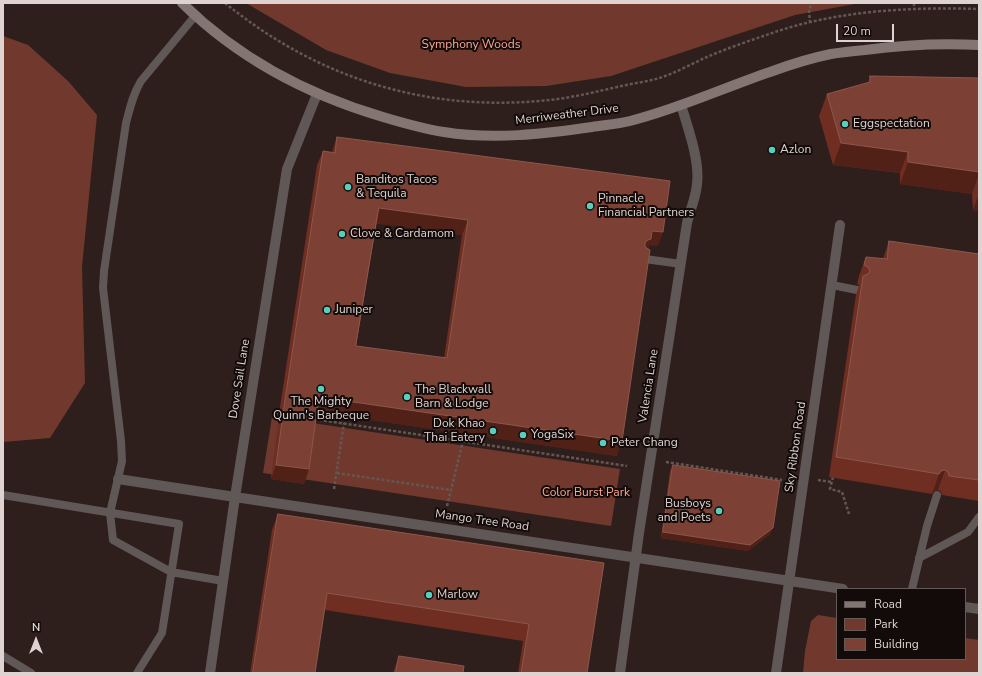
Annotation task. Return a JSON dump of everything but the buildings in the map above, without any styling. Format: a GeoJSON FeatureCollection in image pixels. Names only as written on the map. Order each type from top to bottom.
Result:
{"type":"FeatureCollection","features":[{"type":"Feature","properties":{"kind":"street","name":"Merriweather Drive"},"geometry":{"type":"LineString","coordinates":[[182,3],[223,39],[259,64],[318,94],[361,111],[403,123],[444,132],[483,136],[566,131],[629,121],[681,105],[772,71],[831,54],[943,44],[979,45]]}},
{"type":"Feature","properties":{"kind":"street","name":"Dove Sail Lane"},"geometry":{"type":"LineString","coordinates":[[210,673],[235,497],[287,169],[318,94]]}},
{"type":"Feature","properties":{"kind":"street","name":"Valencia Lane"},"geometry":{"type":"LineString","coordinates":[[620,673],[636,557],[687,223],[697,185],[698,171],[681,105]]}},
{"type":"Feature","properties":{"kind":"street","name":"Sky Ribbon Road"},"geometry":{"type":"LineString","coordinates":[[776,673],[840,225]]}},
{"type":"Feature","properties":{"kind":"street","name":"Mango Tree Road"},"geometry":{"type":"LineString","coordinates":[[118,478],[836,588]]}},
{"type":"Feature","properties":{"kind":"street"},"geometry":{"type":"LineString","coordinates":[[966,607],[979,609]]}},
{"type":"Feature","properties":{"kind":"lane"},"geometry":{"type":"LineString","coordinates":[[195,16],[141,81],[132,101],[126,123],[105,263],[103,288],[122,461],[110,513],[113,540],[171,572],[223,580]]}},
{"type":"Feature","properties":{"kind":"lane"},"geometry":{"type":"LineString","coordinates":[[645,259],[681,264]]}},
{"type":"Feature","properties":{"kind":"lane"},"geometry":{"type":"LineString","coordinates":[[832,285],[856,290]]}},
{"type":"Feature","properties":{"kind":"lane"},"geometry":{"type":"LineString","coordinates":[[912,588],[937,494]]}},
{"type":"Feature","properties":{"kind":"lane"},"geometry":{"type":"LineString","coordinates":[[3,495],[179,524],[162,633],[137,673]]}},
{"type":"Feature","properties":{"kind":"lane"},"geometry":{"type":"LineString","coordinates":[[919,558],[968,532],[979,517]]}},
{"type":"Feature","properties":{"kind":"lane"},"geometry":{"type":"LineString","coordinates":[[3,656],[31,673]]}},
{"type":"Feature","properties":{"kind":"path"},"geometry":{"type":"LineString","coordinates":[[225,3],[272,37],[300,54],[338,72],[410,94],[464,101],[502,103],[540,101],[578,96],[656,79],[671,74],[710,56],[779,31],[810,22],[856,14],[914,8],[979,9]]}},
{"type":"Feature","properties":{"kind":"path"},"geometry":{"type":"LineString","coordinates":[[810,22],[809,9],[813,3]]}},
{"type":"Feature","properties":{"kind":"path"},"geometry":{"type":"LineString","coordinates":[[914,3],[914,8]]}},
{"type":"Feature","properties":{"kind":"path"},"geometry":{"type":"LineString","coordinates":[[275,413],[290,415]]}},
{"type":"Feature","properties":{"kind":"path"},"geometry":{"type":"LineString","coordinates":[[314,418],[627,466]]}},
{"type":"Feature","properties":{"kind":"path"},"geometry":{"type":"LineString","coordinates":[[334,489],[344,423]]}},
{"type":"Feature","properties":{"kind":"path"},"geometry":{"type":"LineString","coordinates":[[447,506],[463,441]]}},
{"type":"Feature","properties":{"kind":"path"},"geometry":{"type":"LineString","coordinates":[[666,462],[782,480]]}},
{"type":"Feature","properties":{"kind":"path"},"geometry":{"type":"LineString","coordinates":[[337,473],[451,490]]}},
{"type":"Feature","properties":{"kind":"path"},"geometry":{"type":"LineString","coordinates":[[833,477],[830,489],[842,492],[849,514]]}},
{"type":"Feature","properties":{"kind":"path"},"geometry":{"type":"LineString","coordinates":[[814,479],[832,482]]}},
{"type":"Feature","properties":{"kind":"green space","name":"Symphony Woods"},"geometry":{"type":"Polygon","coordinates":[[[246,3],[860,3],[795,15],[611,76],[546,86],[466,87],[390,73],[326,50],[246,3]]]}},
{"type":"Feature","properties":{"kind":"green space"},"geometry":{"type":"Polygon","coordinates":[[[3,36],[28,45],[68,81],[97,115],[82,267],[85,383],[50,438],[3,442],[3,36]]]}},
{"type":"Feature","properties":{"kind":"green space","name":"Color Burst Park"},"geometry":{"type":"Polygon","coordinates":[[[272,417],[620,469],[611,526],[263,473],[272,417]]]}},
{"type":"Feature","properties":{"kind":"green space"},"geometry":{"type":"Polygon","coordinates":[[[818,615],[836,618],[836,660],[966,660],[966,638],[979,640],[979,673],[803,673],[805,651],[811,621],[818,615]]]}},
{"type":"Feature","properties":{"kind":"place","name":"Eggspectation"},"geometry":{"type":"Point","coordinates":[845,124]}},
{"type":"Feature","properties":{"kind":"place","name":"Azlon"},"geometry":{"type":"Point","coordinates":[772,150]}},
{"type":"Feature","properties":{"kind":"place","name":"Banditos Tacos & Tequila"},"geometry":{"type":"Point","coordinates":[348,187]}},
{"type":"Feature","properties":{"kind":"place","name":"Pinnacle Financial Partners"},"geometry":{"type":"Point","coordinates":[590,206]}},
{"type":"Feature","properties":{"kind":"place","name":"Clove & Cardamom"},"geometry":{"type":"Point","coordinates":[342,234]}},
{"type":"Feature","properties":{"kind":"place","name":"Juniper"},"geometry":{"type":"Point","coordinates":[327,310]}},
{"type":"Feature","properties":{"kind":"place","name":"The Mighty Quinn's Barbeque"},"geometry":{"type":"Point","coordinates":[321,389]}},
{"type":"Feature","properties":{"kind":"place","name":"The Blackwall Barn & Lodge"},"geometry":{"type":"Point","coordinates":[407,397]}},
{"type":"Feature","properties":{"kind":"place","name":"Dok Khao Thai Eatery"},"geometry":{"type":"Point","coordinates":[493,431]}},
{"type":"Feature","properties":{"kind":"place","name":"YogaSix"},"geometry":{"type":"Point","coordinates":[523,435]}},
{"type":"Feature","properties":{"kind":"place","name":"Peter Chang"},"geometry":{"type":"Point","coordinates":[603,443]}},
{"type":"Feature","properties":{"kind":"place","name":"Busboys and Poets"},"geometry":{"type":"Point","coordinates":[719,511]}},
{"type":"Feature","properties":{"kind":"place","name":"Marlow"},"geometry":{"type":"Point","coordinates":[429,595]}}]}
